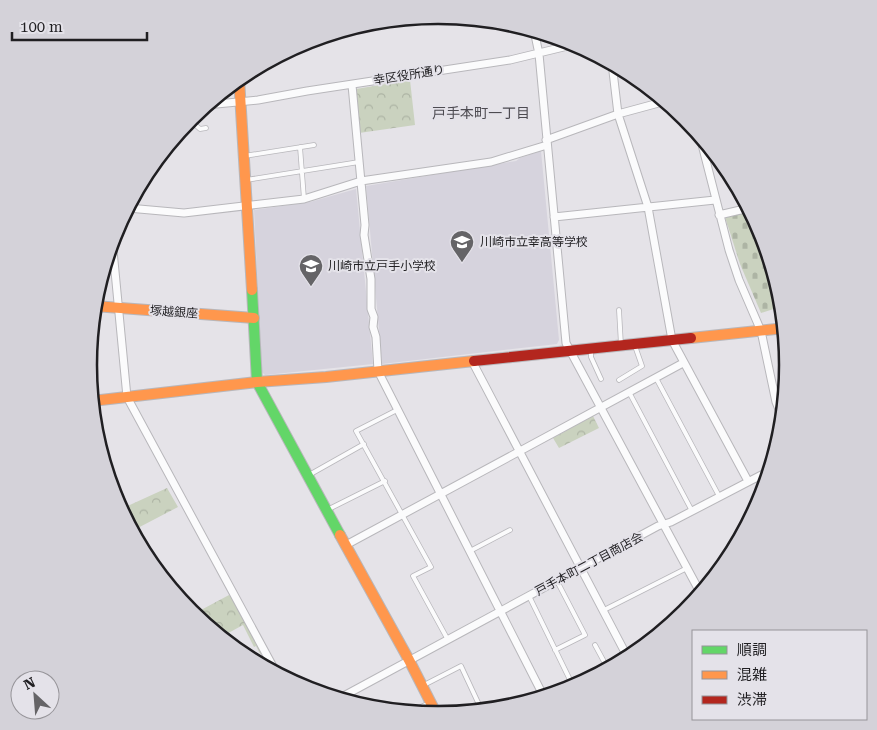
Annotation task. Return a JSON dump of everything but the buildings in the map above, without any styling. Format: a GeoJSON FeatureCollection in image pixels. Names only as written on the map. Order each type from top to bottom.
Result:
{"type":"FeatureCollection","features":[{"type":"Feature","properties":{"kind":"street"},"geometry":{"type":"LineString","coordinates":[[536,38],[539,54],[566,343],[697,587]]}},
{"type":"Feature","properties":{"kind":"street","name":"幸区役所通り"},"geometry":{"type":"LineString","coordinates":[[218,104],[510,60],[563,48]]}},
{"type":"Feature","properties":{"kind":"street"},"geometry":{"type":"LineString","coordinates":[[613,72],[618,114],[648,207],[672,340],[748,481]]}},
{"type":"Feature","properties":{"kind":"street"},"geometry":{"type":"LineString","coordinates":[[352,85],[365,225],[364,235],[371,279],[371,309],[374,317],[373,327],[376,337],[378,371],[541,690]]}},
{"type":"Feature","properties":{"kind":"street"},"geometry":{"type":"LineString","coordinates":[[240,87],[257,382],[409,660],[432,706]]}},
{"type":"Feature","properties":{"kind":"street"},"geometry":{"type":"LineString","coordinates":[[135,209],[184,213],[247,207],[304,199],[361,182],[492,162],[618,114],[658,103]]}},
{"type":"Feature","properties":{"kind":"street"},"geometry":{"type":"LineString","coordinates":[[703,150],[719,216],[739,280],[760,331],[777,405]]}},
{"type":"Feature","properties":{"kind":"street"},"geometry":{"type":"LineString","coordinates":[[554,217],[715,200]]}},
{"type":"Feature","properties":{"kind":"street"},"geometry":{"type":"LineString","coordinates":[[719,216],[743,210]]}},
{"type":"Feature","properties":{"kind":"street"},"geometry":{"type":"LineString","coordinates":[[114,259],[126,397],[271,662]]}},
{"type":"Feature","properties":{"kind":"street","name":"塚越銀座"},"geometry":{"type":"LineString","coordinates":[[102,307],[254,318]]}},
{"type":"Feature","properties":{"kind":"street"},"geometry":{"type":"LineString","coordinates":[[99,400],[257,382],[778,329]]}},
{"type":"Feature","properties":{"kind":"street"},"geometry":{"type":"LineString","coordinates":[[472,361],[625,651]]}},
{"type":"Feature","properties":{"kind":"street"},"geometry":{"type":"LineString","coordinates":[[346,544],[683,363]]}},
{"type":"Feature","properties":{"kind":"street","name":"戸手本町二丁目商店会"},"geometry":{"type":"LineString","coordinates":[[347,694],[662,524],[671,522],[762,474]]}},
{"type":"Feature","properties":{"kind":"lane"},"geometry":{"type":"LineString","coordinates":[[196,125],[200,129],[206,128]]}},
{"type":"Feature","properties":{"kind":"lane"},"geometry":{"type":"LineString","coordinates":[[244,156],[314,145]]}},
{"type":"Feature","properties":{"kind":"lane"},"geometry":{"type":"LineString","coordinates":[[300,147],[304,199]]}},
{"type":"Feature","properties":{"kind":"lane"},"geometry":{"type":"LineString","coordinates":[[246,180],[359,162]]}},
{"type":"Feature","properties":{"kind":"lane"},"geometry":{"type":"LineString","coordinates":[[619,310],[621,345]]}},
{"type":"Feature","properties":{"kind":"lane"},"geometry":{"type":"LineString","coordinates":[[619,380],[642,366],[635,344]]}},
{"type":"Feature","properties":{"kind":"lane"},"geometry":{"type":"LineString","coordinates":[[590,349],[591,357],[601,379]]}},
{"type":"Feature","properties":{"kind":"lane"},"geometry":{"type":"LineString","coordinates":[[656,378],[719,496]]}},
{"type":"Feature","properties":{"kind":"lane"},"geometry":{"type":"LineString","coordinates":[[629,392],[692,510]]}},
{"type":"Feature","properties":{"kind":"lane"},"geometry":{"type":"LineString","coordinates":[[397,410],[356,431],[431,567],[414,576],[448,640]]}},
{"type":"Feature","properties":{"kind":"lane"},"geometry":{"type":"LineString","coordinates":[[308,475],[364,444]]}},
{"type":"Feature","properties":{"kind":"lane"},"geometry":{"type":"LineString","coordinates":[[327,510],[385,481]]}},
{"type":"Feature","properties":{"kind":"lane"},"geometry":{"type":"LineString","coordinates":[[470,551],[510,530]]}},
{"type":"Feature","properties":{"kind":"lane"},"geometry":{"type":"LineString","coordinates":[[604,610],[686,568]]}},
{"type":"Feature","properties":{"kind":"lane"},"geometry":{"type":"LineString","coordinates":[[555,650],[585,635],[557,581]]}},
{"type":"Feature","properties":{"kind":"lane"},"geometry":{"type":"LineString","coordinates":[[529,596],[569,680]]}},
{"type":"Feature","properties":{"kind":"lane"},"geometry":{"type":"LineString","coordinates":[[595,645],[605,663]]}},
{"type":"Feature","properties":{"kind":"lane"},"geometry":{"type":"LineString","coordinates":[[422,686],[461,666],[479,704]]}},
{"type":"Feature","properties":{"kind":"lane"},"geometry":{"type":"LineString","coordinates":[[422,706],[430,702]]}},
{"type":"Feature","properties":{"kind":"shaded area","name":"川崎市立幸高等学校"},"geometry":{"type":"Polygon","coordinates":[[[541,151],[559,340],[557,344],[382,364],[366,186],[516,161],[541,151]]]}},
{"type":"Feature","properties":{"kind":"shaded area","name":"川崎市立戸手小学校"},"geometry":{"type":"Polygon","coordinates":[[[356,189],[373,364],[265,375],[262,372],[254,210],[310,202],[356,189]]]}},
{"type":"Feature","properties":{"kind":"green space"},"geometry":{"type":"Polygon","coordinates":[[[410,80],[415,125],[359,133],[356,89],[410,80]]]}},
{"type":"Feature","properties":{"kind":"green space"},"geometry":{"type":"Polygon","coordinates":[[[744,212],[745,214],[762,255],[775,309],[761,313],[740,264],[725,217],[744,212]]]}},
{"type":"Feature","properties":{"kind":"green space"},"geometry":{"type":"Polygon","coordinates":[[[593,416],[599,428],[559,448],[553,438],[593,416]]]}},
{"type":"Feature","properties":{"kind":"green space"},"geometry":{"type":"Polygon","coordinates":[[[167,488],[178,507],[138,528],[128,506],[167,488]]]}},
{"type":"Feature","properties":{"kind":"green space"},"geometry":{"type":"Polygon","coordinates":[[[229,595],[232,597],[263,653],[260,654],[256,646],[254,647],[243,625],[228,633],[201,610],[229,595]]]}},
{"type":"Feature","properties":{"kind":"traffic: fast"},"geometry":{"type":"LineString","coordinates":[[252,290],[257,382],[340,535]]}},
{"type":"Feature","properties":{"kind":"traffic: slow"},"geometry":{"type":"LineString","coordinates":[[240,88],[252,290]]}},
{"type":"Feature","properties":{"kind":"traffic: slow"},"geometry":{"type":"LineString","coordinates":[[102,307],[254,318]]}},
{"type":"Feature","properties":{"kind":"traffic: slow"},"geometry":{"type":"LineString","coordinates":[[691,338],[778,329]]}},
{"type":"Feature","properties":{"kind":"traffic: slow"},"geometry":{"type":"LineString","coordinates":[[99,400],[257,382],[326,377],[474,361]]}},
{"type":"Feature","properties":{"kind":"traffic: slow"},"geometry":{"type":"LineString","coordinates":[[340,535],[432,706]]}},
{"type":"Feature","properties":{"kind":"traffic: jam"},"geometry":{"type":"LineString","coordinates":[[474,361],[691,338]]}},
{"type":"Feature","properties":{"kind":"place","name":"川崎市立幸高等学校"},"geometry":{"type":"Point","coordinates":[462,263]}},
{"type":"Feature","properties":{"kind":"place","name":"川崎市立戸手小学校"},"geometry":{"type":"Point","coordinates":[311,287]}},
{"type":"Feature","properties":{"kind":"district","name":"戸手本町一丁目"},"geometry":{"type":"Point","coordinates":[481,113]}}]}
